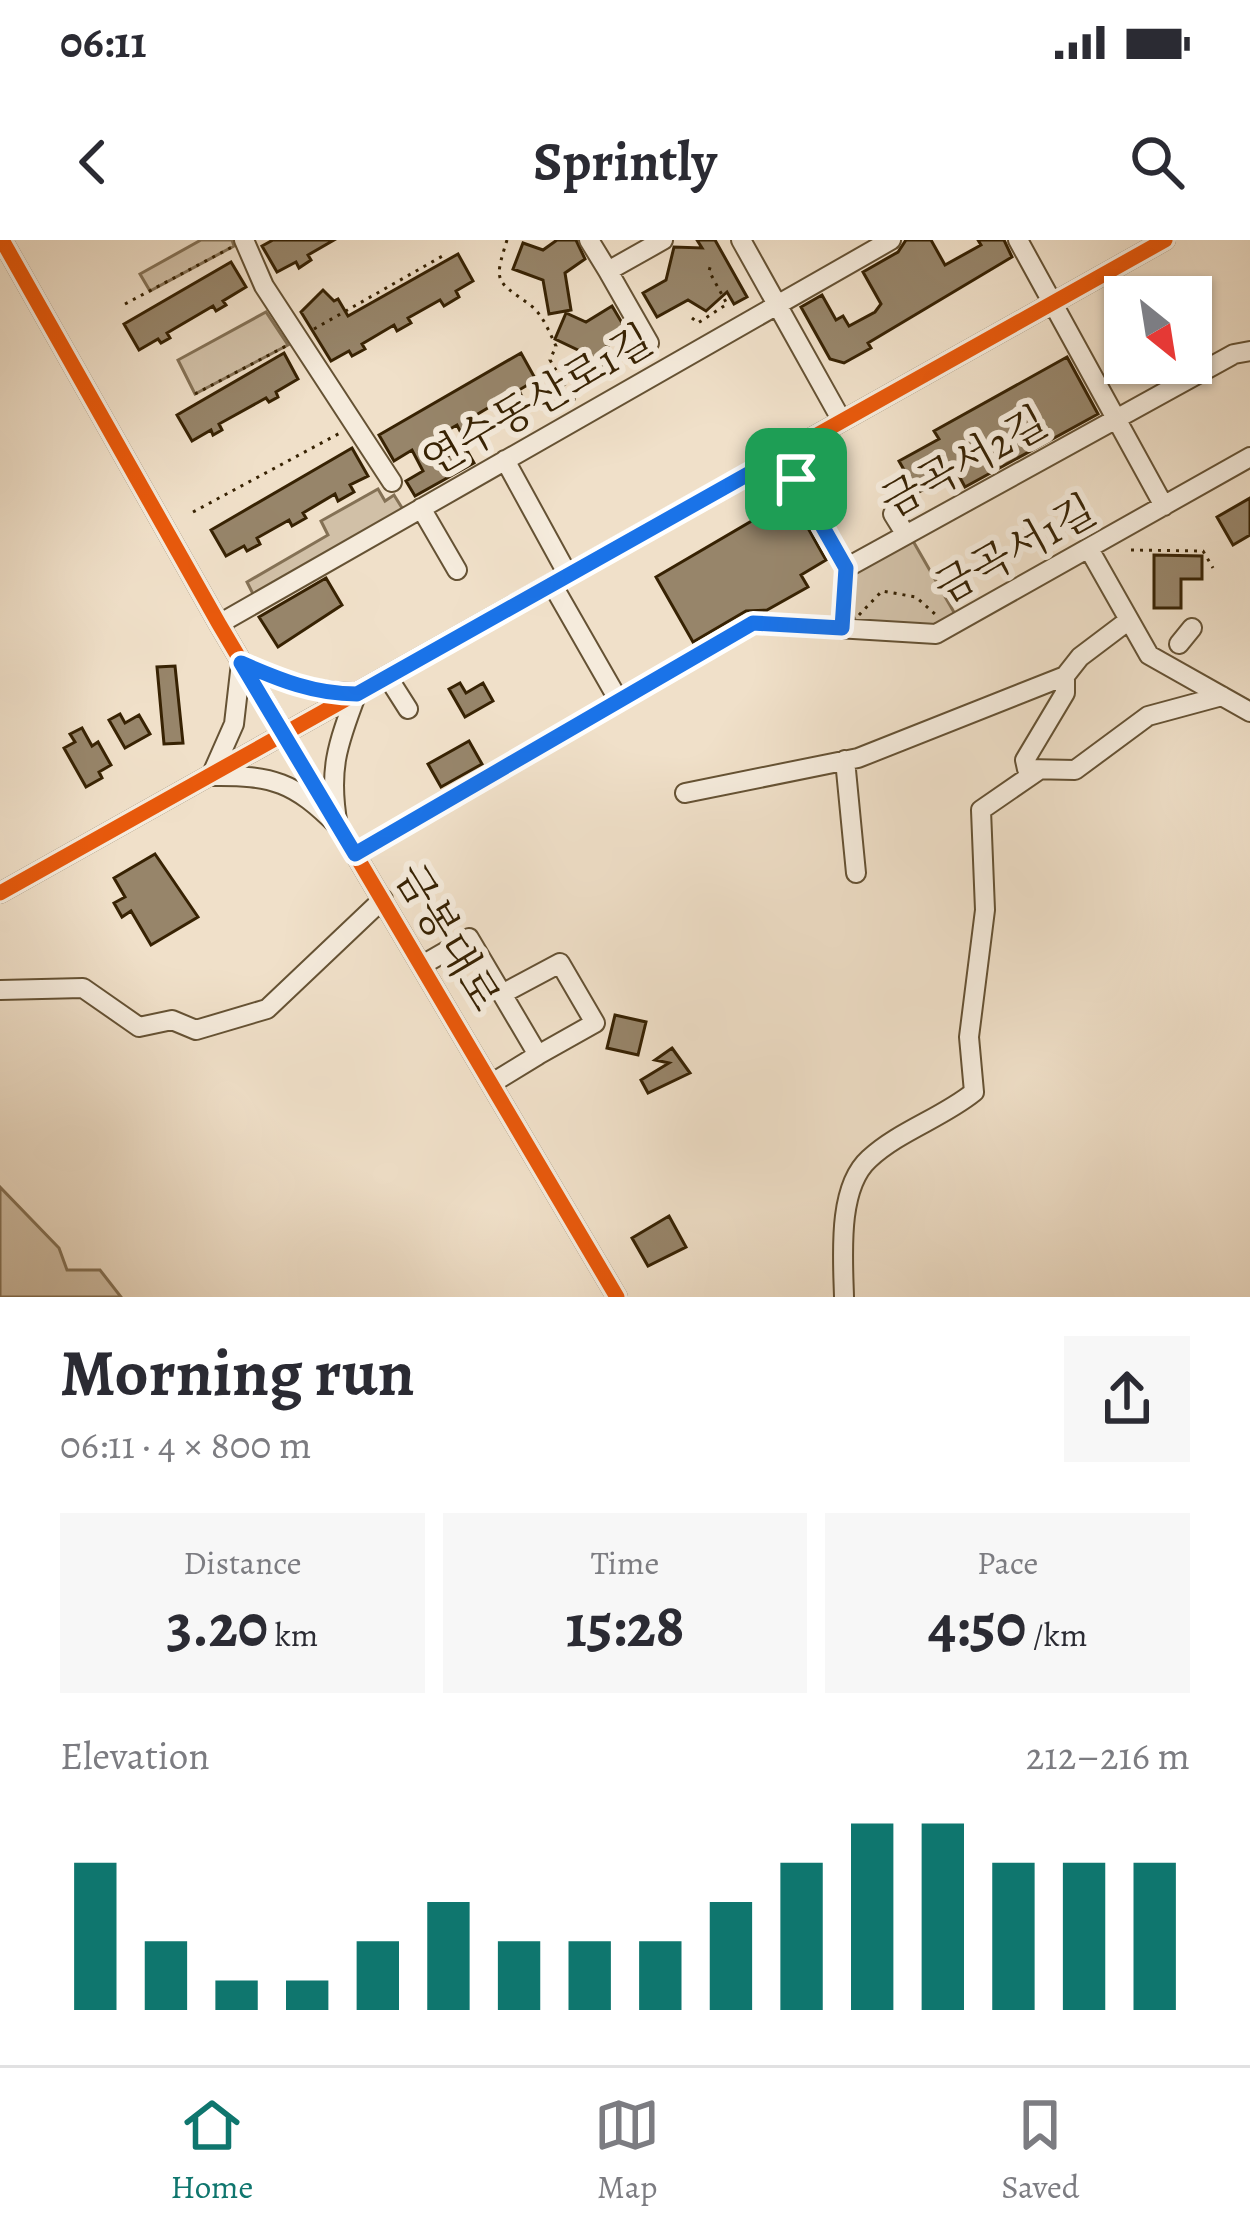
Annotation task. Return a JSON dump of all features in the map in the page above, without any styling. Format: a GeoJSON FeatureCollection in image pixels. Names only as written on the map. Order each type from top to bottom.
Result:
{"type":"FeatureCollection","features":[{"type":"Feature","properties":{"kind":"street","name":"금봉대로"},"geometry":{"type":"LineString","coordinates":[[2,240],[241,663],[494,1082],[617,1297]]}},
{"type":"Feature","properties":{"kind":"street"},"geometry":{"type":"LineString","coordinates":[[589,240],[649,343]]}},
{"type":"Feature","properties":{"kind":"street"},"geometry":{"type":"LineString","coordinates":[[608,271],[663,240]]}},
{"type":"Feature","properties":{"kind":"street"},"geometry":{"type":"LineString","coordinates":[[740,240],[842,421]]}},
{"type":"Feature","properties":{"kind":"street","name":"연수동산로1길"},"geometry":{"type":"LineString","coordinates":[[219,624],[891,240]]}},
{"type":"Feature","properties":{"kind":"street"},"geometry":{"type":"LineString","coordinates":[[1018,240],[1165,506]]}},
{"type":"Feature","properties":{"kind":"street"},"geometry":{"type":"LineString","coordinates":[[0,893],[1165,240]]}},
{"type":"Feature","properties":{"kind":"street"},"geometry":{"type":"LineString","coordinates":[[239,243],[392,482]]}},
{"type":"Feature","properties":{"kind":"street","name":"금곡서2길"},"geometry":{"type":"LineString","coordinates":[[846,568],[1234,353],[1250,351]]}},
{"type":"Feature","properties":{"kind":"street"},"geometry":{"type":"LineString","coordinates":[[782,455],[846,568],[848,624]]}},
{"type":"Feature","properties":{"kind":"street","name":"금곡서1길"},"geometry":{"type":"LineString","coordinates":[[355,854],[753,623],[803,616],[936,634],[1250,458]]}},
{"type":"Feature","properties":{"kind":"street"},"geometry":{"type":"LineString","coordinates":[[505,460],[619,701]]}},
{"type":"Feature","properties":{"kind":"street"},"geometry":{"type":"LineString","coordinates":[[422,508],[458,570]]}},
{"type":"Feature","properties":{"kind":"street"},"geometry":{"type":"LineString","coordinates":[[893,514],[905,535]]}},
{"type":"Feature","properties":{"kind":"street"},"geometry":{"type":"LineString","coordinates":[[1089,549],[1149,655],[1250,712]]}},
{"type":"Feature","properties":{"kind":"street"},"geometry":{"type":"LineString","coordinates":[[686,793],[889,748],[983,705],[1065,676],[1080,657],[1129,620]]}},
{"type":"Feature","properties":{"kind":"street"},"geometry":{"type":"LineString","coordinates":[[211,776],[234,724],[241,663],[326,694],[357,694]]}},
{"type":"Feature","properties":{"kind":"street"},"geometry":{"type":"LineString","coordinates":[[388,676],[408,709]]}},
{"type":"Feature","properties":{"kind":"street"},"geometry":{"type":"LineString","coordinates":[[1065,676],[1065,693],[1025,760],[1027,769],[1075,770],[1148,716],[1222,696]]}},
{"type":"Feature","properties":{"kind":"street"},"geometry":{"type":"LineString","coordinates":[[338,826],[330,784],[335,748],[357,694]]}},
{"type":"Feature","properties":{"kind":"street"},"geometry":{"type":"LineString","coordinates":[[845,760],[856,873]]}},
{"type":"Feature","properties":{"kind":"street"},"geometry":{"type":"LineString","coordinates":[[844,1297],[843,1252],[856,1176],[889,1144],[974,1092],[969,1037],[985,910],[980,881],[981,810],[1039,770]]}},
{"type":"Feature","properties":{"kind":"street"},"geometry":{"type":"LineString","coordinates":[[211,776],[261,776],[278,781],[307,795],[338,826]]}},
{"type":"Feature","properties":{"kind":"street"},"geometry":{"type":"LineString","coordinates":[[0,990],[83,988],[139,1027],[172,1021],[196,1030],[267,1009],[382,899]]}},
{"type":"Feature","properties":{"kind":"street"},"geometry":{"type":"LineString","coordinates":[[424,964],[469,938],[538,1055]]}},
{"type":"Feature","properties":{"kind":"street"},"geometry":{"type":"LineString","coordinates":[[494,1082],[595,1023],[560,963],[502,994]]}},
{"type":"Feature","properties":{"kind":"path"},"geometry":{"type":"LineString","coordinates":[[507,240],[500,282],[512,296],[536,310],[556,346],[550,360],[573,398],[584,398]]}},
{"type":"Feature","properties":{"kind":"path"},"geometry":{"type":"LineString","coordinates":[[125,304],[239,243]]}},
{"type":"Feature","properties":{"kind":"path"},"geometry":{"type":"LineString","coordinates":[[307,333],[446,254]]}},
{"type":"Feature","properties":{"kind":"path"},"geometry":{"type":"LineString","coordinates":[[692,318],[698,322],[727,304],[709,271],[711,264]]}},
{"type":"Feature","properties":{"kind":"path"},"geometry":{"type":"LineString","coordinates":[[195,394],[288,345]]}},
{"type":"Feature","properties":{"kind":"path"},"geometry":{"type":"LineString","coordinates":[[194,512],[346,429]]}},
{"type":"Feature","properties":{"kind":"path"},"geometry":{"type":"LineString","coordinates":[[1131,550],[1203,551],[1213,568]]}},
{"type":"Feature","properties":{"kind":"path"},"geometry":{"type":"LineString","coordinates":[[848,624],[882,591],[916,597],[950,626]]}},
{"type":"Feature","properties":{"kind":"shaded area"},"geometry":{"type":"Polygon","coordinates":[[[201,240],[232,240],[234,246],[150,291],[140,274],[201,240]]]}},
{"type":"Feature","properties":{"kind":"shaded area"},"geometry":{"type":"Polygon","coordinates":[[[266,312],[288,345],[195,394],[178,360],[266,312]]]}},
{"type":"Feature","properties":{"kind":"shaded area"},"geometry":{"type":"Polygon","coordinates":[[[378,489],[385,501],[394,495],[404,511],[254,596],[247,582],[328,535],[321,521],[378,489]]]}},
{"type":"Feature","properties":{"kind":"shaded area"},"geometry":{"type":"Polygon","coordinates":[[[913,541],[959,621],[936,634],[860,629],[850,610],[855,573],[913,541]]]}},
{"type":"Feature","properties":{"kind":"shaded area"},"geometry":{"type":"Polygon","coordinates":[[[0,1187],[59,1248],[67,1270],[100,1270],[121,1297],[0,1297],[0,1187]]]}},
{"type":"Feature","properties":{"kind":"building"},"geometry":{"type":"Polygon","coordinates":[[[273,240],[334,240],[308,255],[311,260],[299,268],[296,262],[277,272],[262,246],[273,240]]]}},
{"type":"Feature","properties":{"kind":"building"},"geometry":{"type":"Polygon","coordinates":[[[557,240],[576,240],[585,259],[565,273],[571,310],[549,314],[543,280],[513,269],[523,243],[543,250],[557,240]]]}},
{"type":"Feature","properties":{"kind":"building"},"geometry":{"type":"Polygon","coordinates":[[[697,240],[715,240],[747,297],[734,304],[727,292],[706,311],[688,300],[657,317],[643,293],[666,280],[674,247],[702,248],[697,240]]]}},
{"type":"Feature","properties":{"kind":"building"},"geometry":{"type":"Polygon","coordinates":[[[906,240],[931,240],[945,265],[981,245],[978,240],[1004,240],[1012,257],[868,343],[871,348],[844,363],[830,359],[801,307],[822,295],[836,320],[843,316],[849,326],[875,312],[881,304],[863,272],[898,252],[906,240]]]}},
{"type":"Feature","properties":{"kind":"building"},"geometry":{"type":"Polygon","coordinates":[[[458,254],[473,281],[456,291],[459,297],[444,306],[440,300],[408,318],[411,323],[397,331],[394,325],[362,344],[365,349],[352,356],[349,351],[331,361],[301,312],[323,290],[334,301],[338,299],[348,316],[458,254]]]}},
{"type":"Feature","properties":{"kind":"building"},"geometry":{"type":"Polygon","coordinates":[[[231,262],[246,287],[216,311],[213,306],[167,333],[170,338],[139,350],[124,324],[231,262]]]}},
{"type":"Feature","properties":{"kind":"building"},"geometry":{"type":"Polygon","coordinates":[[[612,306],[628,333],[606,347],[609,370],[584,377],[582,352],[555,339],[566,313],[586,322],[612,306]]]}},
{"type":"Feature","properties":{"kind":"building"},"geometry":{"type":"Polygon","coordinates":[[[284,353],[298,379],[276,392],[278,397],[269,402],[266,398],[219,424],[222,430],[213,435],[211,430],[192,441],[177,415],[284,353]]]}},
{"type":"Feature","properties":{"kind":"building"},"geometry":{"type":"Polygon","coordinates":[[[521,353],[536,380],[519,390],[522,397],[507,406],[503,399],[471,418],[474,423],[460,431],[457,425],[425,443],[436,463],[465,447],[474,463],[415,496],[406,481],[423,471],[412,450],[394,461],[379,435],[521,353]]]}},
{"type":"Feature","properties":{"kind":"building"},"geometry":{"type":"Polygon","coordinates":[[[1067,357],[1098,414],[965,487],[957,472],[917,493],[899,461],[939,439],[934,431],[1067,357]]]}},
{"type":"Feature","properties":{"kind":"building"},"geometry":{"type":"Polygon","coordinates":[[[352,448],[368,476],[350,485],[354,492],[338,501],[335,494],[303,513],[306,518],[292,526],[289,520],[257,538],[260,544],[226,556],[211,530],[352,448]]]}},
{"type":"Feature","properties":{"kind":"building"},"geometry":{"type":"Polygon","coordinates":[[[791,498],[826,560],[801,575],[808,587],[767,610],[746,611],[693,642],[656,577],[791,498]]]}},
{"type":"Feature","properties":{"kind":"building"},"geometry":{"type":"Polygon","coordinates":[[[1250,498],[1250,535],[1233,545],[1217,517],[1250,498]]]}},
{"type":"Feature","properties":{"kind":"building"},"geometry":{"type":"Polygon","coordinates":[[[1154,555],[1202,556],[1202,579],[1181,579],[1181,608],[1154,608],[1154,555]]]}},
{"type":"Feature","properties":{"kind":"building"},"geometry":{"type":"Polygon","coordinates":[[[326,578],[342,605],[278,647],[259,617],[326,578]]]}},
{"type":"Feature","properties":{"kind":"building"},"geometry":{"type":"Polygon","coordinates":[[[175,666],[183,743],[164,744],[157,667],[175,666]]]}},
{"type":"Feature","properties":{"kind":"building"},"geometry":{"type":"Polygon","coordinates":[[[460,683],[466,693],[483,683],[493,701],[465,717],[449,689],[460,683]]]}},
{"type":"Feature","properties":{"kind":"building"},"geometry":{"type":"Polygon","coordinates":[[[120,714],[125,723],[139,715],[150,734],[125,748],[109,720],[120,714]]]}},
{"type":"Feature","properties":{"kind":"building"},"geometry":{"type":"Polygon","coordinates":[[[82,728],[92,746],[98,742],[111,765],[99,772],[102,778],[86,787],[64,748],[75,742],[70,734],[82,728]]]}},
{"type":"Feature","properties":{"kind":"building"},"geometry":{"type":"Polygon","coordinates":[[[469,741],[482,764],[441,787],[428,764],[469,741]]]}},
{"type":"Feature","properties":{"kind":"building"},"geometry":{"type":"Polygon","coordinates":[[[155,854],[198,917],[151,945],[131,911],[122,917],[114,903],[125,897],[114,878],[155,854]]]}},
{"type":"Feature","properties":{"kind":"building"},"geometry":{"type":"Polygon","coordinates":[[[615,1015],[646,1022],[638,1055],[607,1048],[615,1015]]]}},
{"type":"Feature","properties":{"kind":"building"},"geometry":{"type":"Polygon","coordinates":[[[672,1048],[690,1073],[648,1093],[641,1080],[669,1063],[655,1060],[672,1048]]]}},
{"type":"Feature","properties":{"kind":"building"},"geometry":{"type":"Polygon","coordinates":[[[669,1216],[686,1247],[648,1266],[632,1238],[669,1216]]]}},
{"type":"Feature","properties":{"kind":"cycle path"},"geometry":{"type":"LineString","coordinates":[[2,240],[219,624],[617,1297]]}},
{"type":"Feature","properties":{"kind":"cycle path"},"geometry":{"type":"LineString","coordinates":[[0,893],[1165,240]]}},
{"type":"Feature","properties":{"kind":"route"},"geometry":{"type":"LineString","coordinates":[[782,455],[796,479],[846,568],[842,628],[753,623],[355,854],[241,663],[326,694],[357,694],[782,455]]}}]}
